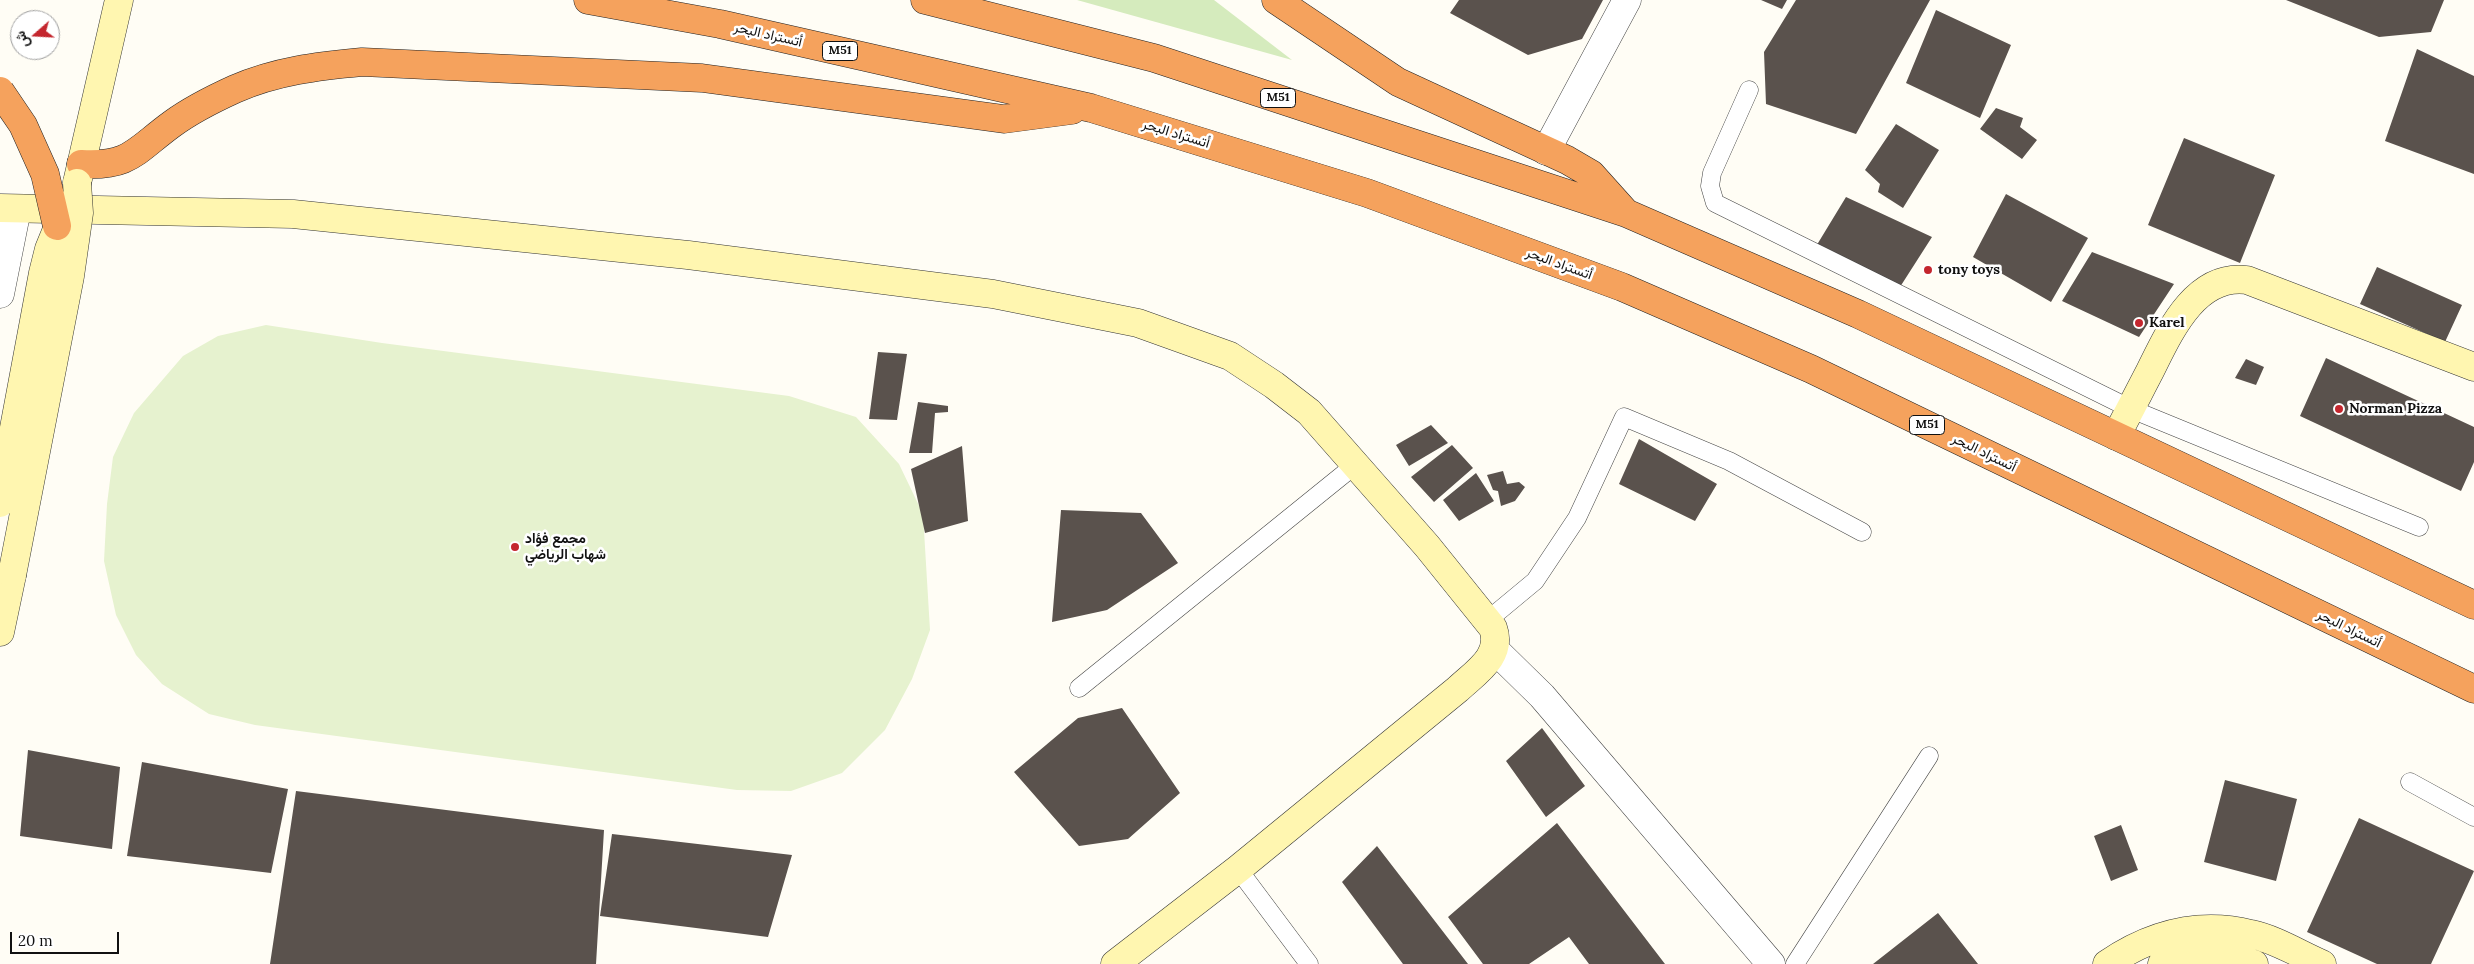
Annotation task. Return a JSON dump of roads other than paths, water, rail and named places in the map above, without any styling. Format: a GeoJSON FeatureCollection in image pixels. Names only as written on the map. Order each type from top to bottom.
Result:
{"type":"FeatureCollection","features":[{"type":"Feature","properties":{"kind":"highway","name":"أتستراد البحر"},"geometry":{"type":"LineString","coordinates":[[588,0],[720,24],[1091,108],[1367,193],[1622,287],[1811,369],[2474,690]]}},
{"type":"Feature","properties":{"kind":"highway","name":"M51"},"geometry":{"type":"LineString","coordinates":[[925,0],[1154,58],[1626,213],[1858,314],[2474,605]]}},
{"type":"Feature","properties":{"kind":"highway"},"geometry":{"type":"LineString","coordinates":[[1276,0],[1398,82],[1591,174],[1602,184],[1626,213]]}},
{"type":"Feature","properties":{"kind":"highway"},"geometry":{"type":"LineString","coordinates":[[79,173],[120,161],[141,150],[172,124],[205,103],[271,76],[306,68],[362,62],[702,78],[1004,119],[1091,108]]}},
{"type":"Feature","properties":{"kind":"highway"},"geometry":{"type":"LineString","coordinates":[[0,91],[23,125],[45,174],[57,226]]}},
{"type":"Feature","properties":{"kind":"street"},"geometry":{"type":"LineString","coordinates":[[0,503],[43,273],[57,226],[79,173],[119,0]]}},
{"type":"Feature","properties":{"kind":"street"},"geometry":{"type":"LineString","coordinates":[[1546,151],[1627,0]]}},
{"type":"Feature","properties":{"kind":"street"},"geometry":{"type":"LineString","coordinates":[[0,632],[72,259],[78,213],[79,173]]}},
{"type":"Feature","properties":{"kind":"street"},"geometry":{"type":"LineString","coordinates":[[0,294],[9,208],[293,214],[688,255],[993,294],[1138,323],[1230,356],[1274,385],[1309,412],[1488,620],[1496,636],[1494,649],[1488,661],[1458,689],[1238,869],[1115,964]]}},
{"type":"Feature","properties":{"kind":"street"},"geometry":{"type":"LineString","coordinates":[[2116,436],[2171,331],[2190,304],[2204,291],[2234,278],[2247,280],[2474,367]]}},
{"type":"Feature","properties":{"kind":"street"},"geometry":{"type":"LineString","coordinates":[[1494,649],[1542,696],[1771,964]]}},
{"type":"Feature","properties":{"kind":"street"},"geometry":{"type":"LineString","coordinates":[[2192,928],[2195,955]]}},
{"type":"Feature","properties":{"kind":"street"},"geometry":{"type":"LineString","coordinates":[[2106,964],[2128,950],[2161,935],[2192,928],[2221,928],[2253,934],[2322,964]]}},
{"type":"Feature","properties":{"kind":"street"},"geometry":{"type":"LineString","coordinates":[[2162,964],[2195,955],[2219,955],[2254,964]]}},
{"type":"Feature","properties":{"kind":"lane"},"geometry":{"type":"LineString","coordinates":[[1749,90],[1712,173],[1710,186],[1715,203],[2131,409],[2419,527]]}},
{"type":"Feature","properties":{"kind":"lane"},"geometry":{"type":"LineString","coordinates":[[1488,620],[1535,581],[1576,518],[1624,417],[1728,461],[1862,532]]}},
{"type":"Feature","properties":{"kind":"lane"},"geometry":{"type":"LineString","coordinates":[[1079,688],[1356,465]]}},
{"type":"Feature","properties":{"kind":"lane"},"geometry":{"type":"LineString","coordinates":[[1795,964],[1929,756]]}},
{"type":"Feature","properties":{"kind":"lane"},"geometry":{"type":"LineString","coordinates":[[2410,782],[2474,817]]}},
{"type":"Feature","properties":{"kind":"lane"},"geometry":{"type":"LineString","coordinates":[[1238,869],[1309,964]]}},
{"type":"Feature","properties":{"kind":"place","name":"tony toys"},"geometry":{"type":"Point","coordinates":[1928,270]}},
{"type":"Feature","properties":{"kind":"place","name":"Karel"},"geometry":{"type":"Point","coordinates":[2139,323]}},
{"type":"Feature","properties":{"kind":"place","name":"Norman Pizza"},"geometry":{"type":"Point","coordinates":[2339,409]}},
{"type":"Feature","properties":{"kind":"place","name":"مجمع فؤاد شهاب الرياضي"},"geometry":{"type":"Point","coordinates":[515,547]}}]}
